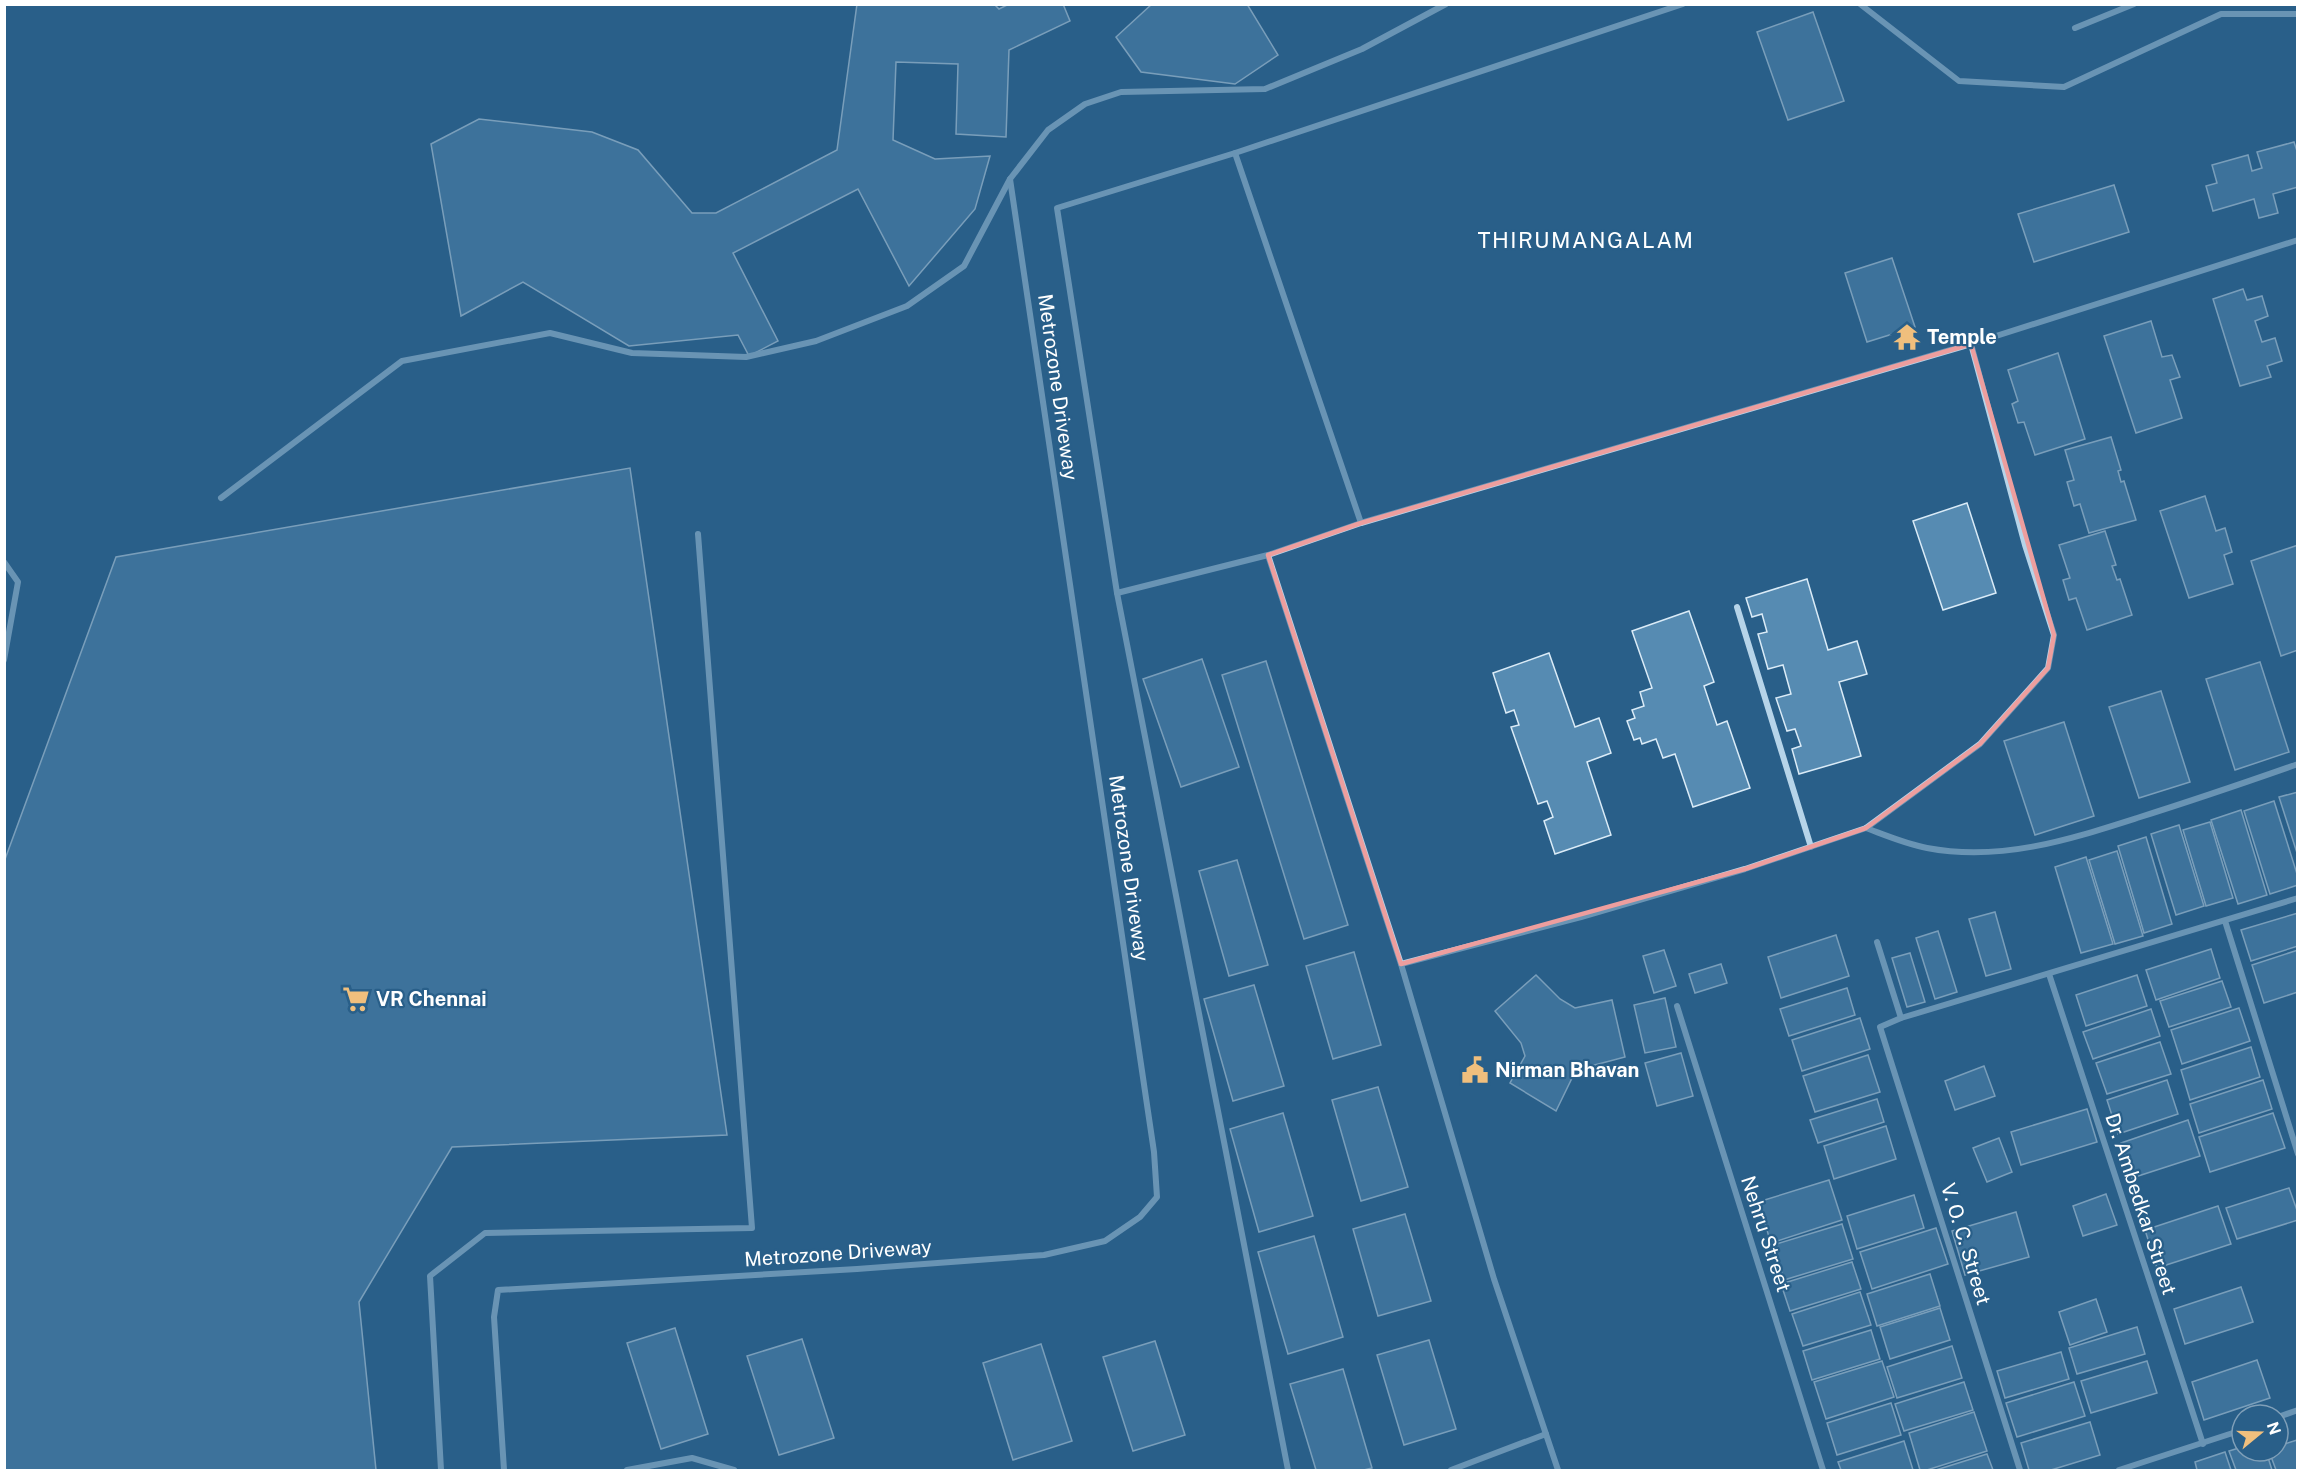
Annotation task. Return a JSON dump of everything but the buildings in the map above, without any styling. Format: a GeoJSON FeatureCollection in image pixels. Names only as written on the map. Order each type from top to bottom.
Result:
{"type":"FeatureCollection","features":[{"type":"Feature","properties":{"kind":"street"},"geometry":{"type":"LineString","coordinates":[[221,498],[402,361],[550,333],[632,353],[746,357],[816,341],[906,306],[964,266],[1010,179],[1048,129],[1085,104],[1121,92],[1265,89],[1362,49],[1446,4]]}},
{"type":"Feature","properties":{"kind":"street"},"geometry":{"type":"LineString","coordinates":[[1288,1470],[1117,593],[1057,208],[1235,153],[1683,4]]}},
{"type":"Feature","properties":{"kind":"street"},"geometry":{"type":"LineString","coordinates":[[1860,4],[1959,81],[2064,87],[2221,14],[2298,14]]}},
{"type":"Feature","properties":{"kind":"street"},"geometry":{"type":"LineString","coordinates":[[2075,28],[2134,4]]}},
{"type":"Feature","properties":{"kind":"street"},"geometry":{"type":"LineString","coordinates":[[1235,153],[1361,523]]}},
{"type":"Feature","properties":{"kind":"street","name":"Metrozone Driveway"},"geometry":{"type":"LineString","coordinates":[[504,1470],[494,1317],[498,1290],[1044,1256],[1105,1241],[1140,1217],[1156,1197],[1155,1152],[1010,179]]}},
{"type":"Feature","properties":{"kind":"street"},"geometry":{"type":"LineString","coordinates":[[1117,593],[1268,555],[1361,523],[1971,344],[2298,240]]}},
{"type":"Feature","properties":{"kind":"street"},"geometry":{"type":"LineString","coordinates":[[1401,964],[1581,917],[1745,869],[1866,828],[1980,744],[2048,668],[2055,635],[2025,545],[1971,344]]}},
{"type":"Feature","properties":{"kind":"street"},"geometry":{"type":"LineString","coordinates":[[441,1470],[430,1276],[485,1233],[752,1228],[698,534]]}},
{"type":"Feature","properties":{"kind":"street"},"geometry":{"type":"LineString","coordinates":[[1268,555],[1401,964],[1494,1279],[1558,1470]]}},
{"type":"Feature","properties":{"kind":"street"},"geometry":{"type":"LineString","coordinates":[[4,562],[18,582],[4,660]]}},
{"type":"Feature","properties":{"kind":"street"},"geometry":{"type":"LineString","coordinates":[[1737,607],[1811,847]]}},
{"type":"Feature","properties":{"kind":"street"},"geometry":{"type":"LineString","coordinates":[[1866,828],[1925,848],[1959,852],[2007,852],[2064,841],[2198,799],[2298,764]]}},
{"type":"Feature","properties":{"kind":"street"},"geometry":{"type":"LineString","coordinates":[[1877,942],[1901,1018],[2298,898]]}},
{"type":"Feature","properties":{"kind":"street"},"geometry":{"type":"LineString","coordinates":[[2225,921],[2298,1154]]}},
{"type":"Feature","properties":{"kind":"street","name":"Dr. Ambedkar Street"},"geometry":{"type":"LineString","coordinates":[[2049,974],[2203,1444]]}},
{"type":"Feature","properties":{"kind":"street","name":"Nehru Street"},"geometry":{"type":"LineString","coordinates":[[1677,1006],[1823,1470]]}},
{"type":"Feature","properties":{"kind":"street","name":"V. O. C. Street"},"geometry":{"type":"LineString","coordinates":[[1901,1018],[1880,1027],[2020,1470]]}},
{"type":"Feature","properties":{"kind":"street"},"geometry":{"type":"LineString","coordinates":[[1450,1470],[1546,1434]]}},
{"type":"Feature","properties":{"kind":"street"},"geometry":{"type":"LineString","coordinates":[[2119,1470],[2230,1434]]}},
{"type":"Feature","properties":{"kind":"street"},"geometry":{"type":"LineString","coordinates":[[627,1470],[692,1458],[734,1470]]}},
{"type":"Feature","properties":{"kind":"highlighted area"},"geometry":{"type":"Polygon","coordinates":[[[1971,344],[2054,635],[2048,668],[1980,744],[1866,828],[1745,869],[1401,964],[1268,555],[1361,523],[1971,344]]]}},
{"type":"Feature","properties":{"kind":"place","name":"Temple"},"geometry":{"type":"Point","coordinates":[1907,337]}},
{"type":"Feature","properties":{"kind":"place","name":"VR Chennai"},"geometry":{"type":"Point","coordinates":[356,999]}},
{"type":"Feature","properties":{"kind":"place","name":"Nirman Bhavan"},"geometry":{"type":"Point","coordinates":[1475,1070]}},
{"type":"Feature","properties":{"kind":"district","name":"THIRUMANGALAM"},"geometry":{"type":"Point","coordinates":[1586,240]}}]}
